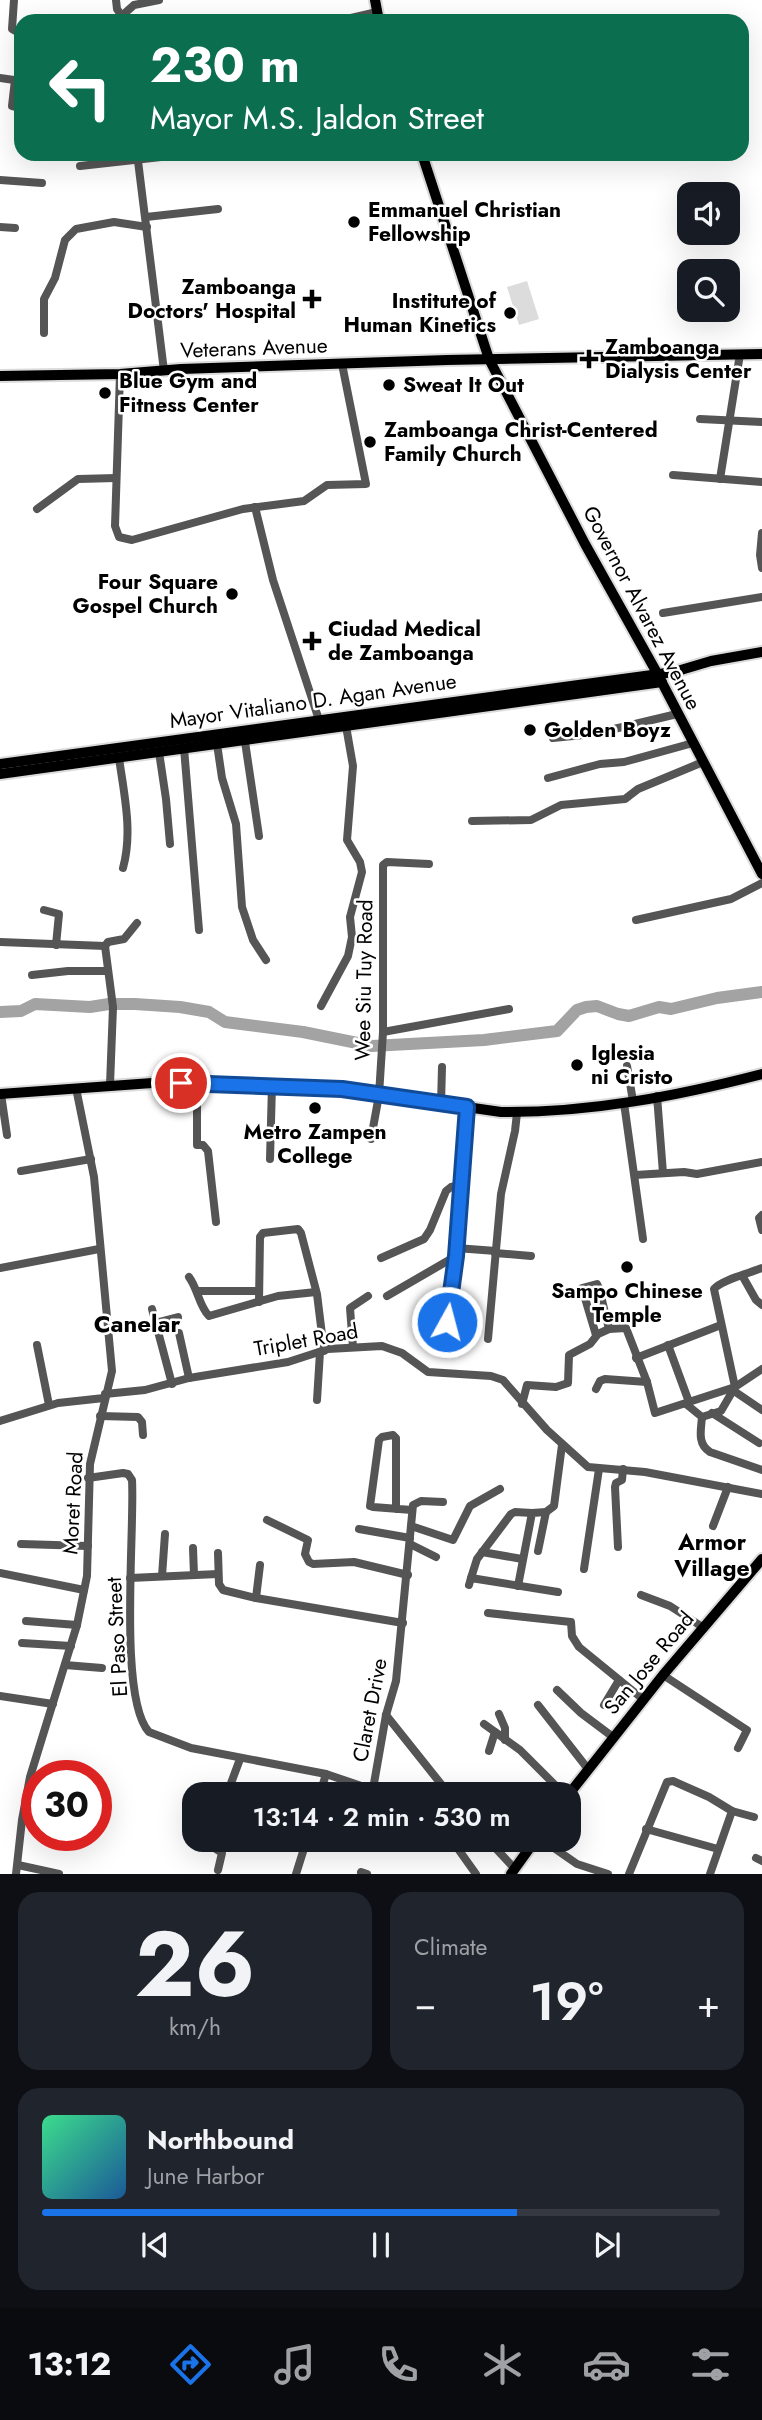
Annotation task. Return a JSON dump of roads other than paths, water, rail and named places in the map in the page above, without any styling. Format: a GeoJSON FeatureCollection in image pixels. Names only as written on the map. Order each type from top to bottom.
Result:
{"type":"FeatureCollection","features":[{"type":"Feature","properties":{"kind":"main road","name":"Governor Alvarez Avenue"},"geometry":{"type":"LineString","coordinates":[[424,161],[488,359],[585,544],[660,677],[762,874]]}},
{"type":"Feature","properties":{"kind":"main road","name":"Veterans Avenue"},"geometry":{"type":"LineString","coordinates":[[0,376],[120,374],[488,359],[762,354]]}},
{"type":"Feature","properties":{"kind":"main road","name":"Mayor Vitaliano D. Agan Avenue"},"geometry":{"type":"LineString","coordinates":[[0,764],[90,756],[349,722],[660,677],[711,661],[762,652]]}},
{"type":"Feature","properties":{"kind":"main road","name":"Mayor Vitaliano D. Agan Avenue"},"geometry":{"type":"LineString","coordinates":[[0,774],[90,756],[120,758],[217,744],[244,735],[319,720],[349,722]]}},
{"type":"Feature","properties":{"kind":"main road"},"geometry":{"type":"LineString","coordinates":[[1,1094],[166,1082],[272,1085],[342,1089],[517,1113],[575,1111],[762,1074]]}},
{"type":"Feature","properties":{"kind":"main road","name":"San Jose Road"},"geometry":{"type":"LineString","coordinates":[[577,1782],[663,1675],[762,1559]]}},
{"type":"Feature","properties":{"kind":"main road"},"geometry":{"type":"LineString","coordinates":[[513,1872],[529,1852]]}},
{"type":"Feature","properties":{"kind":"street"},"geometry":{"type":"LineString","coordinates":[[14,0],[14,30]]}},
{"type":"Feature","properties":{"kind":"street"},"geometry":{"type":"LineString","coordinates":[[124,14],[134,5],[159,0]]}},
{"type":"Feature","properties":{"kind":"street"},"geometry":{"type":"LineString","coordinates":[[80,166],[119,161]]}},
{"type":"Feature","properties":{"kind":"street"},"geometry":{"type":"LineString","coordinates":[[134,161],[146,222],[164,371]]}},
{"type":"Feature","properties":{"kind":"street"},"geometry":{"type":"LineString","coordinates":[[0,180],[42,183]]}},
{"type":"Feature","properties":{"kind":"street"},"geometry":{"type":"LineString","coordinates":[[44,333],[44,299],[55,278],[65,240],[71,232],[114,222],[146,222],[218,209]]}},
{"type":"Feature","properties":{"kind":"street"},"geometry":{"type":"LineString","coordinates":[[0,227],[15,228]]}},
{"type":"Feature","properties":{"kind":"street"},"geometry":{"type":"LineString","coordinates":[[720,479],[740,354]]}},
{"type":"Feature","properties":{"kind":"street"},"geometry":{"type":"LineString","coordinates":[[120,374],[115,527],[119,537],[124,539],[142,538],[255,507],[304,501],[327,485],[366,484],[342,364]]}},
{"type":"Feature","properties":{"kind":"street"},"geometry":{"type":"LineString","coordinates":[[700,419],[762,422]]}},
{"type":"Feature","properties":{"kind":"street"},"geometry":{"type":"LineString","coordinates":[[673,475],[762,482]]}},
{"type":"Feature","properties":{"kind":"street"},"geometry":{"type":"LineString","coordinates":[[37,509],[78,479],[116,478]]}},
{"type":"Feature","properties":{"kind":"street"},"geometry":{"type":"LineString","coordinates":[[255,507],[271,569],[319,720]]}},
{"type":"Feature","properties":{"kind":"street"},"geometry":{"type":"LineString","coordinates":[[762,533],[762,568]]}},
{"type":"Feature","properties":{"kind":"street"},"geometry":{"type":"LineString","coordinates":[[663,613],[762,597]]}},
{"type":"Feature","properties":{"kind":"street"},"geometry":{"type":"LineString","coordinates":[[554,738],[593,734],[677,714]]}},
{"type":"Feature","properties":{"kind":"street"},"geometry":{"type":"LineString","coordinates":[[321,1006],[348,956],[352,937],[350,917],[362,872],[360,862],[347,840],[353,766],[349,722]]}},
{"type":"Feature","properties":{"kind":"street"},"geometry":{"type":"LineString","coordinates":[[244,735],[259,836]]}},
{"type":"Feature","properties":{"kind":"street"},"geometry":{"type":"LineString","coordinates":[[548,778],[600,764],[624,762],[693,743]]}},
{"type":"Feature","properties":{"kind":"street"},"geometry":{"type":"LineString","coordinates":[[217,744],[222,778],[236,824],[242,907],[253,940],[266,960]]}},
{"type":"Feature","properties":{"kind":"street"},"geometry":{"type":"LineString","coordinates":[[184,748],[199,930]]}},
{"type":"Feature","properties":{"kind":"street"},"geometry":{"type":"LineString","coordinates":[[159,752],[170,844]]}},
{"type":"Feature","properties":{"kind":"street"},"geometry":{"type":"LineString","coordinates":[[120,758],[128,828],[128,851],[123,867]]}},
{"type":"Feature","properties":{"kind":"street"},"geometry":{"type":"LineString","coordinates":[[472,821],[531,820],[561,805],[625,799],[638,789],[703,762]]}},
{"type":"Feature","properties":{"kind":"street","name":"Wee Siu Tuy Road"},"geometry":{"type":"LineString","coordinates":[[371,1139],[379,1095],[383,1032],[383,865],[387,862],[429,864]]}},
{"type":"Feature","properties":{"kind":"street"},"geometry":{"type":"LineString","coordinates":[[636,920],[730,899],[762,883]]}},
{"type":"Feature","properties":{"kind":"street"},"geometry":{"type":"LineString","coordinates":[[44,910],[59,914],[56,945]]}},
{"type":"Feature","properties":{"kind":"street"},"geometry":{"type":"LineString","coordinates":[[0,942],[105,946],[108,942],[124,939],[137,923]]}},
{"type":"Feature","properties":{"kind":"street"},"geometry":{"type":"LineString","coordinates":[[105,946],[113,1004],[110,1086]]}},
{"type":"Feature","properties":{"kind":"street"},"geometry":{"type":"LineString","coordinates":[[32,975],[107,971]]}},
{"type":"Feature","properties":{"kind":"street"},"geometry":{"type":"LineString","coordinates":[[383,1032],[509,1010]]}},
{"type":"Feature","properties":{"kind":"street"},"geometry":{"type":"LineString","coordinates":[[627,1066],[643,1239]]}},
{"type":"Feature","properties":{"kind":"street"},"geometry":{"type":"LineString","coordinates":[[441,1104],[442,1067]]}},
{"type":"Feature","properties":{"kind":"street"},"geometry":{"type":"LineString","coordinates":[[197,1083],[197,1145],[203,1145],[208,1151],[216,1222]]}},
{"type":"Feature","properties":{"kind":"street"},"geometry":{"type":"LineString","coordinates":[[270,1159],[272,1085]]}},
{"type":"Feature","properties":{"kind":"street","name":"Moret Road"},"geometry":{"type":"LineString","coordinates":[[17,1870],[27,1794],[85,1590],[88,1478],[113,1360],[91,1159],[76,1088]]}},
{"type":"Feature","properties":{"kind":"street"},"geometry":{"type":"LineString","coordinates":[[1,1094],[7,1135]]}},
{"type":"Feature","properties":{"kind":"street"},"geometry":{"type":"LineString","coordinates":[[657,1096],[663,1173]]}},
{"type":"Feature","properties":{"kind":"street"},"geometry":{"type":"LineString","coordinates":[[445,1340],[456,1252],[467,1107]]}},
{"type":"Feature","properties":{"kind":"street"},"geometry":{"type":"LineString","coordinates":[[488,1339],[504,1177],[517,1113]]}},
{"type":"Feature","properties":{"kind":"street"},"geometry":{"type":"LineString","coordinates":[[22,1171],[91,1159]]}},
{"type":"Feature","properties":{"kind":"street"},"geometry":{"type":"LineString","coordinates":[[635,1175],[684,1172],[697,1174],[762,1162]]}},
{"type":"Feature","properties":{"kind":"street"},"geometry":{"type":"LineString","coordinates":[[381,1258],[424,1239],[446,1191],[461,1185]]}},
{"type":"Feature","properties":{"kind":"street"},"geometry":{"type":"LineString","coordinates":[[762,1215],[759,1218],[762,1230]]}},
{"type":"Feature","properties":{"kind":"street"},"geometry":{"type":"LineString","coordinates":[[259,1302],[259,1240],[263,1233],[298,1229],[302,1233],[316,1292],[322,1352],[317,1400]]}},
{"type":"Feature","properties":{"kind":"street"},"geometry":{"type":"LineString","coordinates":[[0,1268],[100,1249]]}},
{"type":"Feature","properties":{"kind":"street"},"geometry":{"type":"LineString","coordinates":[[387,1296],[456,1252],[496,1252],[531,1256]]}},
{"type":"Feature","properties":{"kind":"street"},"geometry":{"type":"LineString","coordinates":[[762,1268],[715,1286],[735,1389],[762,1410]]}},
{"type":"Feature","properties":{"kind":"street"},"geometry":{"type":"LineString","coordinates":[[189,1277],[203,1310],[209,1316],[278,1296],[316,1292]]}},
{"type":"Feature","properties":{"kind":"street"},"geometry":{"type":"LineString","coordinates":[[743,1277],[755,1300],[762,1304]]}},
{"type":"Feature","properties":{"kind":"street"},"geometry":{"type":"LineString","coordinates":[[596,1335],[582,1288],[597,1284],[609,1329]]}},
{"type":"Feature","properties":{"kind":"street"},"geometry":{"type":"LineString","coordinates":[[197,1291],[259,1292]]}},
{"type":"Feature","properties":{"kind":"street"},"geometry":{"type":"LineString","coordinates":[[353,1347],[350,1308],[368,1296]]}},
{"type":"Feature","properties":{"kind":"street"},"geometry":{"type":"LineString","coordinates":[[419,1320],[450,1304]]}},
{"type":"Feature","properties":{"kind":"street"},"geometry":{"type":"LineString","coordinates":[[152,1309],[172,1384]]}},
{"type":"Feature","properties":{"kind":"street"},"geometry":{"type":"LineString","coordinates":[[155,1322],[178,1317]]}},
{"type":"Feature","properties":{"kind":"street"},"geometry":{"type":"LineString","coordinates":[[636,1358],[721,1325]]}},
{"type":"Feature","properties":{"kind":"street"},"geometry":{"type":"LineString","coordinates":[[522,1404],[527,1384],[556,1387],[568,1383],[569,1355],[590,1345],[596,1335],[609,1329],[626,1328],[647,1382],[655,1413],[735,1389],[762,1369]]}},
{"type":"Feature","properties":{"kind":"street"},"geometry":{"type":"LineString","coordinates":[[179,1333],[189,1378]]}},
{"type":"Feature","properties":{"kind":"street"},"geometry":{"type":"LineString","coordinates":[[37,1345],[49,1405]]}},
{"type":"Feature","properties":{"kind":"street"},"geometry":{"type":"LineString","coordinates":[[668,1345],[688,1403],[702,1417],[703,1447],[710,1452],[762,1470]]}},
{"type":"Feature","properties":{"kind":"street","name":"Triplet Road"},"geometry":{"type":"LineString","coordinates":[[0,1421],[49,1405],[288,1362],[322,1352],[382,1346],[395,1349],[433,1373],[497,1377],[503,1380],[562,1445],[588,1467],[599,1469]]}},
{"type":"Feature","properties":{"kind":"street"},"geometry":{"type":"LineString","coordinates":[[596,1389],[600,1381],[605,1379],[647,1382]]}},
{"type":"Feature","properties":{"kind":"street"},"geometry":{"type":"LineString","coordinates":[[702,1417],[723,1409],[735,1389]]}},
{"type":"Feature","properties":{"kind":"street"},"geometry":{"type":"LineString","coordinates":[[712,1413],[759,1443]]}},
{"type":"Feature","properties":{"kind":"street"},"geometry":{"type":"LineString","coordinates":[[100,1416],[138,1417],[142,1422],[143,1435]]}},
{"type":"Feature","properties":{"kind":"street"},"geometry":{"type":"LineString","coordinates":[[396,1509],[396,1438],[393,1435],[379,1440],[369,1503],[373,1507],[396,1509],[412,1510],[417,1502],[443,1502]]}},
{"type":"Feature","properties":{"kind":"street"},"geometry":{"type":"LineString","coordinates":[[558,1592],[470,1581],[475,1563],[510,1514],[516,1511],[546,1512],[554,1506],[562,1445]]}},
{"type":"Feature","properties":{"kind":"street"},"geometry":{"type":"LineString","coordinates":[[584,1569],[599,1469],[623,1469],[762,1494]]}},
{"type":"Feature","properties":{"kind":"street"},"geometry":{"type":"LineString","coordinates":[[618,1547],[615,1487],[616,1483],[622,1480],[623,1469]]}},
{"type":"Feature","properties":{"kind":"street","name":"El Paso Street"},"geometry":{"type":"LineString","coordinates":[[88,1478],[123,1473],[131,1477],[132,1663],[139,1707],[149,1732],[174,1743],[240,1759],[326,1774],[351,1782]]}},
{"type":"Feature","properties":{"kind":"street"},"geometry":{"type":"LineString","coordinates":[[713,1526],[728,1487]]}},
{"type":"Feature","properties":{"kind":"street"},"geometry":{"type":"LineString","coordinates":[[411,1526],[453,1540],[470,1506],[500,1489]]}},
{"type":"Feature","properties":{"kind":"street","name":"Claret Drive"},"geometry":{"type":"LineString","coordinates":[[374,1782],[386,1715],[394,1688],[408,1575],[412,1510]]}},
{"type":"Feature","properties":{"kind":"street"},"geometry":{"type":"LineString","coordinates":[[538,1551],[546,1512]]}},
{"type":"Feature","properties":{"kind":"street"},"geometry":{"type":"LineString","coordinates":[[518,1586],[531,1513]]}},
{"type":"Feature","properties":{"kind":"street"},"geometry":{"type":"LineString","coordinates":[[267,1520],[308,1539],[305,1554],[313,1564],[354,1562],[408,1575]]}},
{"type":"Feature","properties":{"kind":"street"},"geometry":{"type":"LineString","coordinates":[[359,1529],[410,1541],[436,1557]]}},
{"type":"Feature","properties":{"kind":"street"},"geometry":{"type":"LineString","coordinates":[[162,1576],[165,1534]]}},
{"type":"Feature","properties":{"kind":"street"},"geometry":{"type":"LineString","coordinates":[[21,1544],[88,1546]]}},
{"type":"Feature","properties":{"kind":"street"},"geometry":{"type":"LineString","coordinates":[[193,1548],[194,1575]]}},
{"type":"Feature","properties":{"kind":"street"},"geometry":{"type":"LineString","coordinates":[[482,1552],[522,1559]]}},
{"type":"Feature","properties":{"kind":"street"},"geometry":{"type":"LineString","coordinates":[[218,1553],[219,1587],[223,1590],[403,1623]]}},
{"type":"Feature","properties":{"kind":"street"},"geometry":{"type":"LineString","coordinates":[[256,1598],[260,1565]]}},
{"type":"Feature","properties":{"kind":"street"},"geometry":{"type":"LineString","coordinates":[[0,1573],[85,1590]]}},
{"type":"Feature","properties":{"kind":"street"},"geometry":{"type":"LineString","coordinates":[[130,1578],[218,1574]]}},
{"type":"Feature","properties":{"kind":"street"},"geometry":{"type":"LineString","coordinates":[[641,1595],[670,1606],[704,1628]]}},
{"type":"Feature","properties":{"kind":"street"},"geometry":{"type":"LineString","coordinates":[[488,1613],[571,1622],[572,1636],[579,1647],[644,1700]]}},
{"type":"Feature","properties":{"kind":"street"},"geometry":{"type":"LineString","coordinates":[[26,1621],[77,1625]]}},
{"type":"Feature","properties":{"kind":"street"},"geometry":{"type":"LineString","coordinates":[[22,1643],[71,1646]]}},
{"type":"Feature","properties":{"kind":"street"},"geometry":{"type":"LineString","coordinates":[[65,1665],[102,1668]]}},
{"type":"Feature","properties":{"kind":"street"},"geometry":{"type":"LineString","coordinates":[[663,1675],[747,1730],[738,1748]]}},
{"type":"Feature","properties":{"kind":"street"},"geometry":{"type":"LineString","coordinates":[[604,1705],[619,1680]]}},
{"type":"Feature","properties":{"kind":"street"},"geometry":{"type":"LineString","coordinates":[[557,1690],[581,1713],[613,1737]]}},
{"type":"Feature","properties":{"kind":"street"},"geometry":{"type":"LineString","coordinates":[[0,1696],[53,1704]]}},
{"type":"Feature","properties":{"kind":"street"},"geometry":{"type":"LineString","coordinates":[[538,1705],[588,1769]]}},
{"type":"Feature","properties":{"kind":"street"},"geometry":{"type":"LineString","coordinates":[[499,1714],[505,1728],[505,1740]]}},
{"type":"Feature","properties":{"kind":"street"},"geometry":{"type":"LineString","coordinates":[[386,1715],[439,1782]]}},
{"type":"Feature","properties":{"kind":"street"},"geometry":{"type":"LineString","coordinates":[[484,1724],[554,1782]]}},
{"type":"Feature","properties":{"kind":"street"},"geometry":{"type":"LineString","coordinates":[[489,1751],[495,1732]]}},
{"type":"Feature","properties":{"kind":"street"},"geometry":{"type":"LineString","coordinates":[[231,1782],[240,1759]]}},
{"type":"Feature","properties":{"kind":"street"},"geometry":{"type":"LineString","coordinates":[[324,1782],[326,1774]]}},
{"type":"Feature","properties":{"kind":"street"},"geometry":{"type":"LineString","coordinates":[[629,1874],[667,1782],[709,1797],[732,1811],[754,1817]]}},
{"type":"Feature","properties":{"kind":"street"},"geometry":{"type":"LineString","coordinates":[[710,1874],[732,1811]]}},
{"type":"Feature","properties":{"kind":"street"},"geometry":{"type":"LineString","coordinates":[[646,1829],[718,1849]]}},
{"type":"Feature","properties":{"kind":"street"},"geometry":{"type":"LineString","coordinates":[[218,1870],[220,1852]]}},
{"type":"Feature","properties":{"kind":"street"},"geometry":{"type":"LineString","coordinates":[[296,1874],[303,1852]]}},
{"type":"Feature","properties":{"kind":"street"},"geometry":{"type":"LineString","coordinates":[[460,1852],[476,1874]]}},
{"type":"Feature","properties":{"kind":"street"},"geometry":{"type":"LineString","coordinates":[[497,1852],[513,1872]]}},
{"type":"Feature","properties":{"kind":"street"},"geometry":{"type":"LineString","coordinates":[[558,1852],[591,1872],[608,1874]]}},
{"type":"Feature","properties":{"kind":"street"},"geometry":{"type":"LineString","coordinates":[[17,1870],[55,1874]]}},
{"type":"Feature","properties":{"kind":"waterway"},"geometry":{"type":"LineString","coordinates":[[0,1012],[21,1011],[35,1004],[180,1007],[209,1012],[225,1022],[303,1032],[372,1046],[484,1040],[557,1031],[577,1010],[586,1007],[597,1006],[629,1016],[659,1007],[671,1009],[717,998],[762,992]]}},
{"type":"Feature","properties":{"kind":"place","name":"Emmanuel Christian Fellowship"},"geometry":{"type":"Point","coordinates":[354,222]}},
{"type":"Feature","properties":{"kind":"place","name":"Zamboanga Doctors' Hospital"},"geometry":{"type":"Point","coordinates":[312,299]}},
{"type":"Feature","properties":{"kind":"place","name":"Institute of Human Kinetics"},"geometry":{"type":"Point","coordinates":[510,313]}},
{"type":"Feature","properties":{"kind":"place","name":"Zamboanga Dialysis Center"},"geometry":{"type":"Point","coordinates":[589,359]}},
{"type":"Feature","properties":{"kind":"place","name":"Sweat It Out"},"geometry":{"type":"Point","coordinates":[389,385]}},
{"type":"Feature","properties":{"kind":"place","name":"Blue Gym and Fitness Center"},"geometry":{"type":"Point","coordinates":[105,393]}},
{"type":"Feature","properties":{"kind":"place","name":"Zamboanga Christ-Centered Family Church"},"geometry":{"type":"Point","coordinates":[370,442]}},
{"type":"Feature","properties":{"kind":"place","name":"Four Square Gospel Church"},"geometry":{"type":"Point","coordinates":[232,594]}},
{"type":"Feature","properties":{"kind":"place","name":"Ciudad Medical de Zamboanga"},"geometry":{"type":"Point","coordinates":[312,641]}},
{"type":"Feature","properties":{"kind":"place","name":"Golden Boyz"},"geometry":{"type":"Point","coordinates":[530,730]}},
{"type":"Feature","properties":{"kind":"place","name":"Iglesia ni Cristo"},"geometry":{"type":"Point","coordinates":[577,1065]}},
{"type":"Feature","properties":{"kind":"place","name":"Metro Zampen College"},"geometry":{"type":"Point","coordinates":[315,1108]}},
{"type":"Feature","properties":{"kind":"place","name":"Sampo Chinese Temple"},"geometry":{"type":"Point","coordinates":[627,1267]}},
{"type":"Feature","properties":{"kind":"district","name":"Canelar"},"geometry":{"type":"Point","coordinates":[137,1324]}},
{"type":"Feature","properties":{"kind":"district","name":"Armor Village"},"geometry":{"type":"Point","coordinates":[712,1555]}}]}
